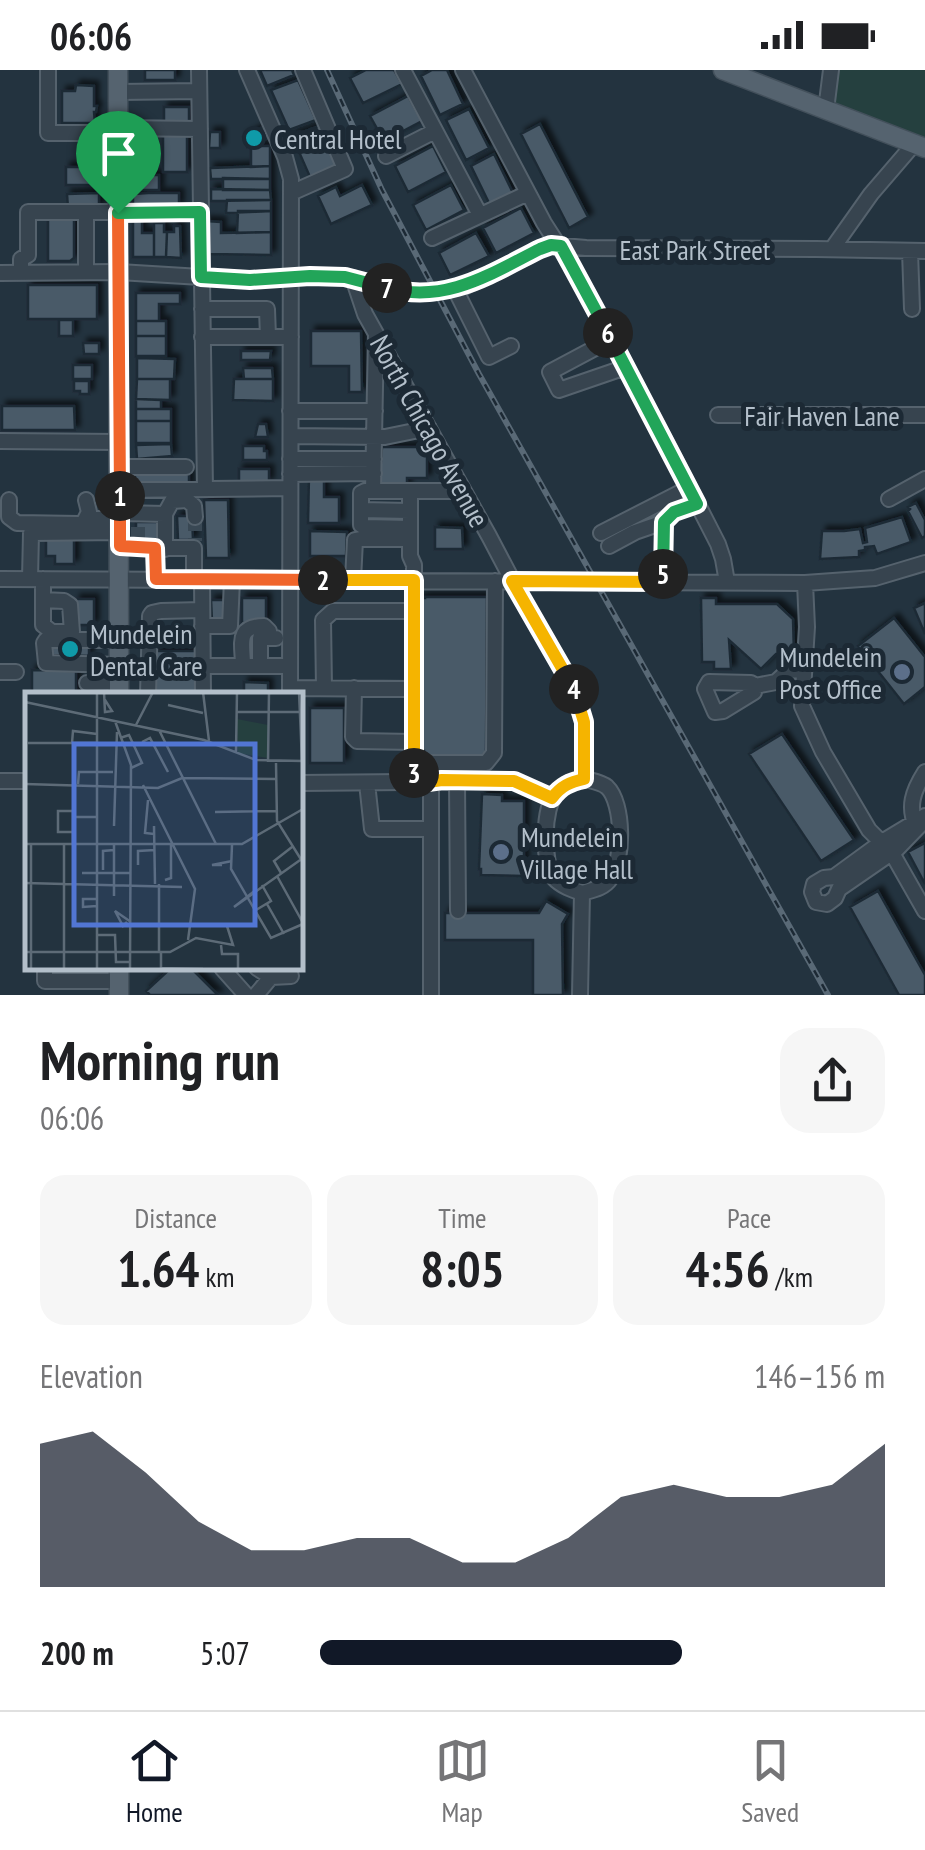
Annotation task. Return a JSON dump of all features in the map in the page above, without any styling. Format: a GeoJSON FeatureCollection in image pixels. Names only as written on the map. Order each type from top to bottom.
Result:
{"type":"FeatureCollection","features":[{"type":"Feature","properties":{"kind":"main road"},"geometry":{"type":"LineString","coordinates":[[118,70],[120,490],[138,532],[120,579],[120,681]]}},
{"type":"Feature","properties":{"kind":"main road"},"geometry":{"type":"LineString","coordinates":[[723,70],[920,146]]}},
{"type":"Feature","properties":{"kind":"street"},"geometry":{"type":"LineString","coordinates":[[48,70],[48,133],[118,137],[200,129]]}},
{"type":"Feature","properties":{"kind":"street"},"geometry":{"type":"LineString","coordinates":[[199,70],[205,489]]}},
{"type":"Feature","properties":{"kind":"street"},"geometry":{"type":"LineString","coordinates":[[247,70],[285,156],[292,193],[290,691],[414,689]]}},
{"type":"Feature","properties":{"kind":"street"},"geometry":{"type":"LineString","coordinates":[[292,193],[345,170],[302,70]]}},
{"type":"Feature","properties":{"kind":"street"},"geometry":{"type":"LineString","coordinates":[[463,70],[544,223],[561,246],[612,339],[689,488],[723,559],[726,582]]}},
{"type":"Feature","properties":{"kind":"street"},"geometry":{"type":"LineString","coordinates":[[826,110],[831,70]]}},
{"type":"Feature","properties":{"kind":"street"},"geometry":{"type":"LineString","coordinates":[[407,71],[480,215]]}},
{"type":"Feature","properties":{"kind":"street"},"geometry":{"type":"LineString","coordinates":[[118,92],[199,91]]}},
{"type":"Feature","properties":{"kind":"street"},"geometry":{"type":"LineString","coordinates":[[386,156],[435,131]]}},
{"type":"Feature","properties":{"kind":"street"},"geometry":{"type":"LineString","coordinates":[[118,137],[147,150]]}},
{"type":"Feature","properties":{"kind":"street"},"geometry":{"type":"LineString","coordinates":[[832,249],[871,194],[920,146]]}},
{"type":"Feature","properties":{"kind":"street"},"geometry":{"type":"LineString","coordinates":[[432,238],[528,193]]}},
{"type":"Feature","properties":{"kind":"street"},"geometry":{"type":"LineString","coordinates":[[28,255],[28,212],[200,212]]}},
{"type":"Feature","properties":{"kind":"street"},"geometry":{"type":"LineString","coordinates":[[86,212],[86,272]]}},
{"type":"Feature","properties":{"kind":"street","name":"East Park Street"},"geometry":{"type":"LineString","coordinates":[[0,272],[119,272],[250,280],[353,278],[396,290],[430,293],[464,287],[551,245],[918,252]]}},
{"type":"Feature","properties":{"kind":"street"},"geometry":{"type":"LineString","coordinates":[[912,309],[918,252]]}},
{"type":"Feature","properties":{"kind":"street"},"geometry":{"type":"LineString","coordinates":[[28,255],[40,260],[40,272]]}},
{"type":"Feature","properties":{"kind":"street"},"geometry":{"type":"LineString","coordinates":[[22,272],[21,259],[28,255]]}},
{"type":"Feature","properties":{"kind":"street","name":"North Chicago Avenue"},"geometry":{"type":"LineString","coordinates":[[353,278],[364,314],[580,702],[584,779]]}},
{"type":"Feature","properties":{"kind":"street"},"geometry":{"type":"LineString","coordinates":[[455,289],[489,357],[511,346]]}},
{"type":"Feature","properties":{"kind":"street"},"geometry":{"type":"LineString","coordinates":[[202,308],[267,309],[268,337]]}},
{"type":"Feature","properties":{"kind":"street"},"geometry":{"type":"LineString","coordinates":[[374,491],[376,334]]}},
{"type":"Feature","properties":{"kind":"street"},"geometry":{"type":"LineString","coordinates":[[202,337],[291,337]]}},
{"type":"Feature","properties":{"kind":"street"},"geometry":{"type":"LineString","coordinates":[[612,339],[550,372],[559,390],[626,367]]}},
{"type":"Feature","properties":{"kind":"street"},"geometry":{"type":"LineString","coordinates":[[290,411],[375,411]]}},
{"type":"Feature","properties":{"kind":"street","name":"Fair Haven Lane"},"geometry":{"type":"LineString","coordinates":[[718,415],[925,415]]}},
{"type":"Feature","properties":{"kind":"street"},"geometry":{"type":"LineString","coordinates":[[290,436],[374,437],[429,428]]}},
{"type":"Feature","properties":{"kind":"street"},"geometry":{"type":"LineString","coordinates":[[0,442],[120,442]]}},
{"type":"Feature","properties":{"kind":"street"},"geometry":{"type":"LineString","coordinates":[[120,490],[205,489],[290,473],[374,466]]}},
{"type":"Feature","properties":{"kind":"street"},"geometry":{"type":"LineString","coordinates":[[120,467],[186,467]]}},
{"type":"Feature","properties":{"kind":"street"},"geometry":{"type":"LineString","coordinates":[[889,499],[925,479]]}},
{"type":"Feature","properties":{"kind":"street"},"geometry":{"type":"LineString","coordinates":[[601,532],[689,488]]}},
{"type":"Feature","properties":{"kind":"street"},"geometry":{"type":"LineString","coordinates":[[410,491],[410,556],[405,564],[414,611],[414,784]]}},
{"type":"Feature","properties":{"kind":"street"},"geometry":{"type":"LineString","coordinates":[[410,533],[364,527],[361,493],[464,491]]}},
{"type":"Feature","properties":{"kind":"street"},"geometry":{"type":"LineString","coordinates":[[9,500],[9,516],[17,523],[84,522],[194,545],[202,624],[203,692]]}},
{"type":"Feature","properties":{"kind":"street"},"geometry":{"type":"LineString","coordinates":[[84,522],[89,512],[86,500]]}},
{"type":"Feature","properties":{"kind":"street"},"geometry":{"type":"LineString","coordinates":[[120,636],[46,629],[30,533],[138,532],[164,514],[172,501],[186,500],[194,506],[194,517]]}},
{"type":"Feature","properties":{"kind":"street"},"geometry":{"type":"LineString","coordinates":[[610,546],[697,504]]}},
{"type":"Feature","properties":{"kind":"street"},"geometry":{"type":"LineString","coordinates":[[361,510],[410,511]]}},
{"type":"Feature","properties":{"kind":"street"},"geometry":{"type":"LineString","coordinates":[[138,532],[164,514]]}},
{"type":"Feature","properties":{"kind":"street"},"geometry":{"type":"LineString","coordinates":[[663,582],[664,522]]}},
{"type":"Feature","properties":{"kind":"street"},"geometry":{"type":"LineString","coordinates":[[138,532],[156,579]]}},
{"type":"Feature","properties":{"kind":"street"},"geometry":{"type":"LineString","coordinates":[[353,580],[354,544],[360,538],[410,533]]}},
{"type":"Feature","properties":{"kind":"street"},"geometry":{"type":"LineString","coordinates":[[0,579],[806,583],[875,578],[925,562]]}},
{"type":"Feature","properties":{"kind":"street"},"geometry":{"type":"LineString","coordinates":[[148,692],[152,613],[161,610],[202,624],[230,626],[232,580]]}},
{"type":"Feature","properties":{"kind":"street"},"geometry":{"type":"LineString","coordinates":[[414,762],[486,763],[494,753],[495,581]]}},
{"type":"Feature","properties":{"kind":"street"},"geometry":{"type":"LineString","coordinates":[[806,583],[802,706],[832,768],[869,830],[887,848],[925,911]]}},
{"type":"Feature","properties":{"kind":"street"},"geometry":{"type":"LineString","coordinates":[[43,600],[64,600],[70,605],[72,632]]}},
{"type":"Feature","properties":{"kind":"street"},"geometry":{"type":"LineString","coordinates":[[324,688],[323,620],[327,614],[414,611]]}},
{"type":"Feature","properties":{"kind":"street"},"geometry":{"type":"LineString","coordinates":[[150,638],[202,624]]}},
{"type":"Feature","properties":{"kind":"street"},"geometry":{"type":"LineString","coordinates":[[243,666],[245,629],[264,626],[270,638]]}},
{"type":"Feature","properties":{"kind":"street"},"geometry":{"type":"LineString","coordinates":[[120,636],[46,640],[44,644],[46,664],[120,681]]}},
{"type":"Feature","properties":{"kind":"street"},"geometry":{"type":"LineString","coordinates":[[260,666],[260,638],[290,638]]}},
{"type":"Feature","properties":{"kind":"street"},"geometry":{"type":"LineString","coordinates":[[203,666],[290,666]]}},
{"type":"Feature","properties":{"kind":"street"},"geometry":{"type":"LineString","coordinates":[[755,686],[776,682],[788,670],[805,669]]}},
{"type":"Feature","properties":{"kind":"street"},"geometry":{"type":"LineString","coordinates":[[87,682],[120,681]]}},
{"type":"Feature","properties":{"kind":"street"},"geometry":{"type":"LineString","coordinates":[[354,688],[353,736],[358,741],[414,742]]}},
{"type":"Feature","properties":{"kind":"street"},"geometry":{"type":"LineString","coordinates":[[887,848],[814,884],[816,902],[827,904],[835,898],[838,888],[920,822],[911,809],[912,798],[925,772]]}},
{"type":"Feature","properties":{"kind":"street"},"geometry":{"type":"LineString","coordinates":[[584,779],[599,782],[614,798],[619,812],[619,855],[610,880],[582,893],[555,878],[547,862],[547,814],[560,788],[584,779]]}},
{"type":"Feature","properties":{"kind":"street"},"geometry":{"type":"LineString","coordinates":[[457,780],[458,911]]}},
{"type":"Feature","properties":{"kind":"street"},"geometry":{"type":"LineString","coordinates":[[302,784],[514,781],[552,798]]}},
{"type":"Feature","properties":{"kind":"street"},"geometry":{"type":"LineString","coordinates":[[368,783],[372,829],[431,829]]}},
{"type":"Feature","properties":{"kind":"street"},"geometry":{"type":"LineString","coordinates":[[431,783],[431,995]]}},
{"type":"Feature","properties":{"kind":"street"},"geometry":{"type":"LineString","coordinates":[[580,995],[582,893]]}},
{"type":"Feature","properties":{"kind":"street"},"geometry":{"type":"LineString","coordinates":[[432,894],[458,894]]}},
{"type":"Feature","properties":{"kind":"street"},"geometry":{"type":"LineString","coordinates":[[45,970],[45,980],[119,981]]}},
{"type":"Feature","properties":{"kind":"street"},"geometry":{"type":"LineString","coordinates":[[224,970],[246,995]]}},
{"type":"Feature","properties":{"kind":"street"},"geometry":{"type":"LineString","coordinates":[[260,970],[271,977]]}},
{"type":"Feature","properties":{"kind":"street"},"geometry":{"type":"LineString","coordinates":[[256,995],[271,977],[290,972],[291,995]]}},
{"type":"Feature","properties":{"kind":"green space"},"geometry":{"type":"Polygon","coordinates":[[[830,70],[925,70],[925,148],[837,115],[830,90],[830,70]]]}},
{"type":"Feature","properties":{"kind":"building"},"geometry":{"type":"Polygon","coordinates":[[[145,70],[175,70],[175,80],[145,80],[145,70]]]}},
{"type":"Feature","properties":{"kind":"building"},"geometry":{"type":"Polygon","coordinates":[[[260,70],[292,70],[294,75],[267,86],[260,70]]]}},
{"type":"Feature","properties":{"kind":"building"},"geometry":{"type":"Polygon","coordinates":[[[366,70],[394,70],[402,84],[363,103],[350,78],[366,70]]]}},
{"type":"Feature","properties":{"kind":"building"},"geometry":{"type":"Polygon","coordinates":[[[432,70],[447,70],[463,104],[440,115],[421,76],[432,70]]]}},
{"type":"Feature","properties":{"kind":"building"},"geometry":{"type":"Polygon","coordinates":[[[298,80],[316,120],[289,130],[271,90],[298,80]]]}},
{"type":"Feature","properties":{"kind":"building"},"geometry":{"type":"Polygon","coordinates":[[[76,85],[94,86],[95,123],[62,123],[62,91],[75,91],[76,85]]]}},
{"type":"Feature","properties":{"kind":"building"},"geometry":{"type":"Polygon","coordinates":[[[408,96],[422,121],[384,141],[370,116],[408,96]]]}},
{"type":"Feature","properties":{"kind":"building"},"geometry":{"type":"Polygon","coordinates":[[[164,107],[189,107],[189,126],[164,126],[164,107]]]}},
{"type":"Feature","properties":{"kind":"building"},"geometry":{"type":"Polygon","coordinates":[[[469,109],[489,148],[466,160],[446,120],[469,109]]]}},
{"type":"Feature","properties":{"kind":"building"},"geometry":{"type":"Polygon","coordinates":[[[540,124],[588,217],[569,228],[521,134],[540,124]]]}},
{"type":"Feature","properties":{"kind":"building"},"geometry":{"type":"Polygon","coordinates":[[[319,126],[337,166],[310,177],[292,136],[319,126]]]}},
{"type":"Feature","properties":{"kind":"building","name":"Central Hotel"},"geometry":{"type":"Polygon","coordinates":[[[261,128],[266,139],[247,147],[243,137],[261,128]]]}},
{"type":"Feature","properties":{"kind":"building"},"geometry":{"type":"Polygon","coordinates":[[[163,132],[187,132],[187,172],[163,172],[163,132]]]}},
{"type":"Feature","properties":{"kind":"building"},"geometry":{"type":"Polygon","coordinates":[[[210,132],[220,132],[220,148],[209,148],[210,132]]]}},
{"type":"Feature","properties":{"kind":"building"},"geometry":{"type":"Polygon","coordinates":[[[251,146],[270,146],[270,166],[251,167],[251,146]]]}},
{"type":"Feature","properties":{"kind":"building"},"geometry":{"type":"Polygon","coordinates":[[[433,146],[446,172],[408,192],[395,166],[433,146]]]}},
{"type":"Feature","properties":{"kind":"building"},"geometry":{"type":"Polygon","coordinates":[[[494,154],[513,193],[490,205],[471,166],[494,154]]]}},
{"type":"Feature","properties":{"kind":"building"},"geometry":{"type":"Polygon","coordinates":[[[270,166],[270,179],[211,179],[210,168],[270,166]]]}},
{"type":"Feature","properties":{"kind":"building"},"geometry":{"type":"Polygon","coordinates":[[[66,167],[98,167],[98,185],[66,185],[66,167]]]}},
{"type":"Feature","properties":{"kind":"building"},"geometry":{"type":"Polygon","coordinates":[[[141,175],[159,175],[159,190],[141,190],[141,175]]]}},
{"type":"Feature","properties":{"kind":"building"},"geometry":{"type":"Polygon","coordinates":[[[223,178],[270,179],[270,190],[223,190],[223,178]]]}},
{"type":"Feature","properties":{"kind":"building"},"geometry":{"type":"Polygon","coordinates":[[[362,185],[372,205],[331,224],[318,196],[336,187],[340,196],[362,185]]]}},
{"type":"Feature","properties":{"kind":"building"},"geometry":{"type":"Polygon","coordinates":[[[451,185],[464,210],[426,230],[413,205],[451,185]]]}},
{"type":"Feature","properties":{"kind":"building"},"geometry":{"type":"Polygon","coordinates":[[[211,189],[270,190],[271,200],[211,201],[211,189]]]}},
{"type":"Feature","properties":{"kind":"building"},"geometry":{"type":"Polygon","coordinates":[[[99,193],[99,208],[68,208],[67,194],[99,193]]]}},
{"type":"Feature","properties":{"kind":"building"},"geometry":{"type":"Polygon","coordinates":[[[179,193],[179,206],[133,206],[133,194],[179,193]]]}},
{"type":"Feature","properties":{"kind":"building"},"geometry":{"type":"Polygon","coordinates":[[[227,200],[271,200],[271,211],[226,213],[227,200]]]}},
{"type":"Feature","properties":{"kind":"building"},"geometry":{"type":"Polygon","coordinates":[[[521,208],[534,233],[496,253],[483,228],[521,208]]]}},
{"type":"Feature","properties":{"kind":"building"},"geometry":{"type":"Polygon","coordinates":[[[238,211],[271,211],[271,232],[237,233],[238,211]]]}},
{"type":"Feature","properties":{"kind":"building"},"geometry":{"type":"Polygon","coordinates":[[[48,217],[74,217],[74,258],[70,261],[48,261],[48,217]]]}},
{"type":"Feature","properties":{"kind":"building"},"geometry":{"type":"Polygon","coordinates":[[[142,217],[142,233],[154,233],[154,257],[133,257],[133,218],[142,217]]]}},
{"type":"Feature","properties":{"kind":"building"},"geometry":{"type":"Polygon","coordinates":[[[205,221],[221,222],[221,233],[271,232],[271,255],[207,254],[205,221]]]}},
{"type":"Feature","properties":{"kind":"building"},"geometry":{"type":"Polygon","coordinates":[[[154,223],[164,223],[166,257],[154,257],[154,223]]]}},
{"type":"Feature","properties":{"kind":"building"},"geometry":{"type":"Polygon","coordinates":[[[174,226],[180,226],[181,258],[166,257],[167,232],[174,232],[174,226]]]}},
{"type":"Feature","properties":{"kind":"building"},"geometry":{"type":"Polygon","coordinates":[[[476,233],[489,256],[450,275],[439,253],[476,233]]]}},
{"type":"Feature","properties":{"kind":"building"},"geometry":{"type":"Polygon","coordinates":[[[28,285],[97,285],[97,319],[28,319],[28,285]]]}},
{"type":"Feature","properties":{"kind":"building"},"geometry":{"type":"Polygon","coordinates":[[[136,293],[180,293],[180,304],[159,304],[159,321],[136,321],[136,293]]]}},
{"type":"Feature","properties":{"kind":"building"},"geometry":{"type":"Polygon","coordinates":[[[59,320],[73,320],[73,336],[59,336],[59,320]]]}},
{"type":"Feature","properties":{"kind":"building"},"geometry":{"type":"Polygon","coordinates":[[[136,321],[166,321],[166,336],[136,336],[136,321]]]}},
{"type":"Feature","properties":{"kind":"building"},"geometry":{"type":"Polygon","coordinates":[[[311,331],[361,331],[362,392],[349,392],[349,366],[311,366],[311,331]]]}},
{"type":"Feature","properties":{"kind":"building"},"geometry":{"type":"Polygon","coordinates":[[[136,336],[166,336],[166,356],[136,356],[136,336]]]}},
{"type":"Feature","properties":{"kind":"building"},"geometry":{"type":"Polygon","coordinates":[[[83,343],[99,343],[99,354],[84,354],[83,343]]]}},
{"type":"Feature","properties":{"kind":"building"},"geometry":{"type":"Polygon","coordinates":[[[241,351],[271,351],[270,360],[241,360],[241,351]]]}},
{"type":"Feature","properties":{"kind":"building"},"geometry":{"type":"Polygon","coordinates":[[[137,358],[175,359],[174,379],[137,379],[137,358]]]}},
{"type":"Feature","properties":{"kind":"building"},"geometry":{"type":"Polygon","coordinates":[[[73,365],[92,365],[92,379],[73,379],[73,365]]]}},
{"type":"Feature","properties":{"kind":"building"},"geometry":{"type":"Polygon","coordinates":[[[243,368],[272,368],[273,379],[244,379],[243,368]]]}},
{"type":"Feature","properties":{"kind":"building"},"geometry":{"type":"Polygon","coordinates":[[[137,379],[170,379],[170,400],[136,399],[137,379]]]}},
{"type":"Feature","properties":{"kind":"building"},"geometry":{"type":"Polygon","coordinates":[[[234,379],[273,379],[273,401],[233,400],[234,379]]]}},
{"type":"Feature","properties":{"kind":"building"},"geometry":{"type":"Polygon","coordinates":[[[74,381],[89,381],[89,394],[74,391],[74,381]]]}},
{"type":"Feature","properties":{"kind":"building"},"geometry":{"type":"Polygon","coordinates":[[[136,399],[161,400],[161,409],[136,409],[136,399]]]}},
{"type":"Feature","properties":{"kind":"building"},"geometry":{"type":"Polygon","coordinates":[[[2,406],[74,406],[75,430],[2,430],[2,406]]]}},
{"type":"Feature","properties":{"kind":"building"},"geometry":{"type":"Polygon","coordinates":[[[136,409],[171,409],[171,421],[136,421],[136,409]]]}},
{"type":"Feature","properties":{"kind":"building"},"geometry":{"type":"Polygon","coordinates":[[[136,421],[171,421],[171,443],[136,443],[136,421]]]}},
{"type":"Feature","properties":{"kind":"building"},"geometry":{"type":"Polygon","coordinates":[[[258,424],[266,424],[268,437],[255,437],[258,424]]]}},
{"type":"Feature","properties":{"kind":"building"},"geometry":{"type":"Polygon","coordinates":[[[171,444],[172,456],[137,459],[136,445],[171,444]]]}},
{"type":"Feature","properties":{"kind":"building"},"geometry":{"type":"Polygon","coordinates":[[[243,446],[264,446],[267,460],[243,460],[243,446]]]}},
{"type":"Feature","properties":{"kind":"building"},"geometry":{"type":"Polygon","coordinates":[[[382,447],[427,447],[427,478],[407,478],[407,486],[379,488],[382,447]]]}},
{"type":"Feature","properties":{"kind":"building"},"geometry":{"type":"Polygon","coordinates":[[[239,469],[269,469],[269,482],[239,483],[239,469]]]}},
{"type":"Feature","properties":{"kind":"building"},"geometry":{"type":"Polygon","coordinates":[[[135,474],[189,474],[189,487],[135,487],[135,474]]]}},
{"type":"Feature","properties":{"kind":"building"},"geometry":{"type":"Polygon","coordinates":[[[309,475],[324,475],[324,497],[339,497],[339,523],[308,523],[309,475]]]}},
{"type":"Feature","properties":{"kind":"building"},"geometry":{"type":"Polygon","coordinates":[[[204,500],[228,500],[229,558],[206,558],[204,500]]]}},
{"type":"Feature","properties":{"kind":"building"},"geometry":{"type":"Polygon","coordinates":[[[916,503],[925,520],[922,538],[908,511],[916,503]]]}},
{"type":"Feature","properties":{"kind":"building"},"geometry":{"type":"Polygon","coordinates":[[[177,516],[192,516],[193,540],[178,540],[177,516]]]}},
{"type":"Feature","properties":{"kind":"building"},"geometry":{"type":"Polygon","coordinates":[[[902,517],[911,542],[877,554],[874,546],[859,551],[859,557],[820,559],[822,531],[860,529],[863,543],[867,542],[865,528],[902,517]]]}},
{"type":"Feature","properties":{"kind":"building"},"geometry":{"type":"Polygon","coordinates":[[[136,522],[158,522],[158,541],[136,541],[136,522]]]}},
{"type":"Feature","properties":{"kind":"building"},"geometry":{"type":"Polygon","coordinates":[[[435,527],[462,528],[463,549],[435,549],[435,527]]]}},
{"type":"Feature","properties":{"kind":"building"},"geometry":{"type":"Polygon","coordinates":[[[310,531],[347,532],[346,556],[310,556],[310,531]]]}},
{"type":"Feature","properties":{"kind":"building"},"geometry":{"type":"Polygon","coordinates":[[[46,538],[74,538],[74,564],[55,564],[55,556],[46,556],[46,538]]]}},
{"type":"Feature","properties":{"kind":"building"},"geometry":{"type":"Polygon","coordinates":[[[487,597],[486,752],[477,761],[424,761],[424,751],[418,751],[420,598],[487,597]]]}},
{"type":"Feature","properties":{"kind":"building"},"geometry":{"type":"Polygon","coordinates":[[[242,598],[266,598],[266,623],[242,623],[242,598]]]}},
{"type":"Feature","properties":{"kind":"building"},"geometry":{"type":"Polygon","coordinates":[[[701,598],[716,598],[716,604],[777,604],[793,619],[794,655],[776,654],[761,669],[729,640],[731,669],[714,669],[714,662],[702,662],[701,598]]]}},
{"type":"Feature","properties":{"kind":"building"},"geometry":{"type":"Polygon","coordinates":[[[76,599],[94,599],[94,625],[76,625],[76,599]]]}},
{"type":"Feature","properties":{"kind":"building"},"geometry":{"type":"Polygon","coordinates":[[[211,600],[229,600],[229,621],[212,621],[211,600]]]}},
{"type":"Feature","properties":{"kind":"building"},"geometry":{"type":"Polygon","coordinates":[[[925,603],[925,634],[914,608],[925,603]]]}},
{"type":"Feature","properties":{"kind":"building","name":"Mundelein Post Office"},"geometry":{"type":"Polygon","coordinates":[[[894,618],[925,657],[925,687],[904,704],[858,646],[894,618]]]}},
{"type":"Feature","properties":{"kind":"building","name":"Mundelein Dental Care"},"geometry":{"type":"Polygon","coordinates":[[[50,643],[89,644],[89,656],[50,655],[50,643]]]}},
{"type":"Feature","properties":{"kind":"building"},"geometry":{"type":"Polygon","coordinates":[[[155,651],[198,651],[198,692],[155,692],[155,651]]]}},
{"type":"Feature","properties":{"kind":"building"},"geometry":{"type":"Polygon","coordinates":[[[32,670],[76,671],[76,692],[32,692],[32,670]]]}},
{"type":"Feature","properties":{"kind":"building"},"geometry":{"type":"Polygon","coordinates":[[[244,682],[268,683],[268,692],[244,692],[244,682]]]}},
{"type":"Feature","properties":{"kind":"building"},"geometry":{"type":"Polygon","coordinates":[[[310,708],[344,708],[344,763],[310,763],[310,708]]]}},
{"type":"Feature","properties":{"kind":"building"},"geometry":{"type":"Polygon","coordinates":[[[782,734],[854,840],[821,861],[749,754],[782,734]]]}},
{"type":"Feature","properties":{"kind":"building","name":"Mundelein Village Hall"},"geometry":{"type":"Polygon","coordinates":[[[482,794],[502,795],[502,801],[524,801],[524,876],[481,875],[482,794]]]}},
{"type":"Feature","properties":{"kind":"building"},"geometry":{"type":"Polygon","coordinates":[[[925,843],[925,884],[908,852],[925,843]]]}},
{"type":"Feature","properties":{"kind":"building"},"geometry":{"type":"Polygon","coordinates":[[[878,891],[925,975],[925,995],[899,995],[850,907],[878,891]]]}},
{"type":"Feature","properties":{"kind":"building"},"geometry":{"type":"Polygon","coordinates":[[[546,901],[568,914],[562,924],[563,995],[533,995],[533,940],[445,940],[445,913],[539,913],[546,901]]]}},
{"type":"Feature","properties":{"kind":"building"},"geometry":{"type":"Polygon","coordinates":[[[62,970],[91,970],[91,974],[62,974],[62,970]]]}},
{"type":"Feature","properties":{"kind":"building"},"geometry":{"type":"Polygon","coordinates":[[[169,970],[193,970],[218,995],[150,995],[146,991],[169,970]]]}},
{"type":"Feature","properties":{"kind":"tunnel"},"geometry":{"type":"LineString","coordinates":[[195,517],[195,541]]}},
{"type":"Feature","properties":{"kind":"tunnel"},"geometry":{"type":"LineString","coordinates":[[138,522],[138,541]]}},
{"type":"Feature","properties":{"kind":"railway"},"geometry":{"type":"LineString","coordinates":[[327,70],[382,190],[479,374],[828,995]]}},
{"type":"Feature","properties":{"kind":"place","name":"Central Hotel"},"geometry":{"type":"Point","coordinates":[254,138]}},
{"type":"Feature","properties":{"kind":"place","name":"Mundelein Dental Care"},"geometry":{"type":"Point","coordinates":[70,649]}},
{"type":"Feature","properties":{"kind":"place","name":"Mundelein Post Office"},"geometry":{"type":"Point","coordinates":[902,672]}},
{"type":"Feature","properties":{"kind":"place","name":"Mundelein Village Hall"},"geometry":{"type":"Point","coordinates":[501,852]}},
{"type":"Feature","properties":{"kind":"route"},"geometry":{"type":"LineString","coordinates":[[200,212],[201,277],[345,277],[396,290],[430,293],[464,287],[540,249],[561,246],[697,504],[674,512],[664,522],[663,582],[512,581],[580,702],[584,779],[560,788],[552,798],[514,781],[442,780],[414,784],[414,580],[156,579],[155,548],[120,546],[118,213],[200,212]]}}]}
